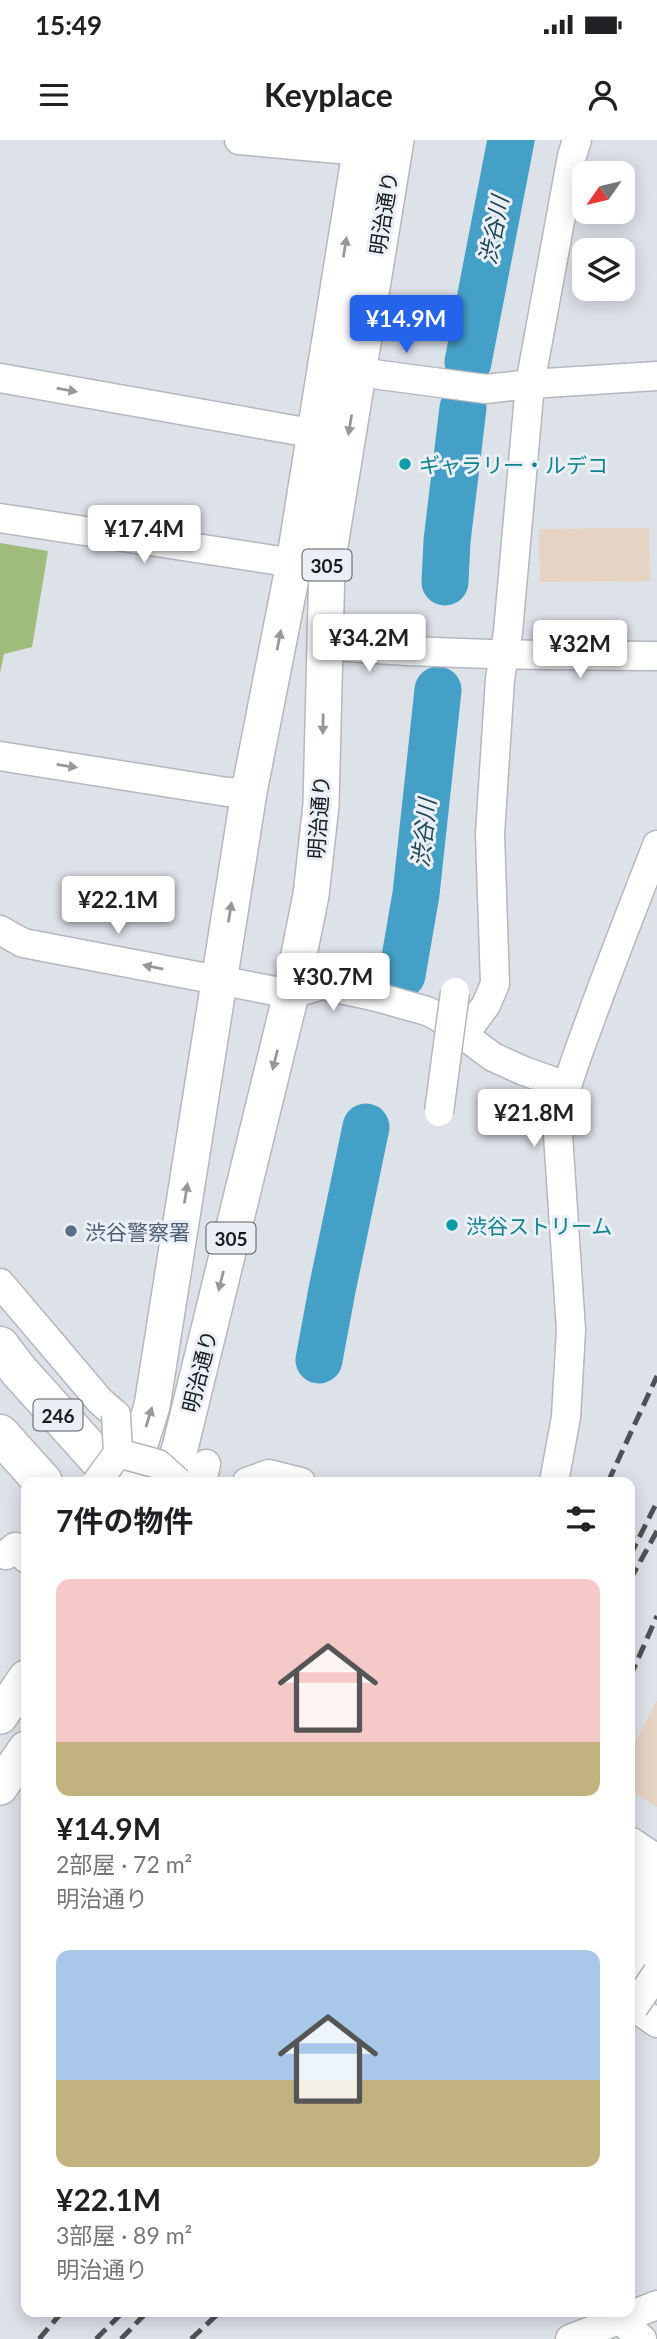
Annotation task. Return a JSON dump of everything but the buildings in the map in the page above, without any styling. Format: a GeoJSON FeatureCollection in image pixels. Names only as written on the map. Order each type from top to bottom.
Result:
{"type":"FeatureCollection","features":[{"type":"Feature","properties":{"kind":"highway","name":"246"},"geometry":{"type":"LineString","coordinates":[[0,1346],[19,1371],[122,1472]]}},
{"type":"Feature","properties":{"kind":"highway"},"geometry":{"type":"LineString","coordinates":[[0,1387],[80,1477]]}},
{"type":"Feature","properties":{"kind":"highway"},"geometry":{"type":"LineString","coordinates":[[0,1434],[39,1477]]}},
{"type":"Feature","properties":{"kind":"highway"},"geometry":{"type":"LineString","coordinates":[[0,1465],[21,1488]]}},
{"type":"Feature","properties":{"kind":"highway"},"geometry":{"type":"LineString","coordinates":[[635,1850],[657,1865]]}},
{"type":"Feature","properties":{"kind":"highway"},"geometry":{"type":"LineString","coordinates":[[635,1886],[657,1901]]}},
{"type":"Feature","properties":{"kind":"highway"},"geometry":{"type":"LineString","coordinates":[[635,1892],[657,1906]]}},
{"type":"Feature","properties":{"kind":"highway"},"geometry":{"type":"LineString","coordinates":[[635,1924],[657,1939]]}},
{"type":"Feature","properties":{"kind":"main road","name":"明治通り"},"geometry":{"type":"LineString","coordinates":[[170,1477],[180,1448],[291,994],[311,895],[321,805],[327,564],[396,140]]}},
{"type":"Feature","properties":{"kind":"main road","name":"明治通り"},"geometry":{"type":"LineString","coordinates":[[122,1472],[152,1406],[249,792],[295,563],[361,146]]}},
{"type":"Feature","properties":{"kind":"main road"},"geometry":{"type":"LineString","coordinates":[[0,1716],[21,1685]]}},
{"type":"Feature","properties":{"kind":"main road"},"geometry":{"type":"LineString","coordinates":[[0,1787],[21,1756]]}},
{"type":"Feature","properties":{"kind":"street"},"geometry":{"type":"LineString","coordinates":[[239,140],[361,146]]}},
{"type":"Feature","properties":{"kind":"street"},"geometry":{"type":"LineString","coordinates":[[463,1036],[486,1005],[495,984],[490,834],[500,679],[509,619],[530,384],[577,140]]}},
{"type":"Feature","properties":{"kind":"street"},"geometry":{"type":"LineString","coordinates":[[358,373],[492,389],[657,376]]}},
{"type":"Feature","properties":{"kind":"street"},"geometry":{"type":"LineString","coordinates":[[0,378],[306,432],[318,420]]}},
{"type":"Feature","properties":{"kind":"street"},"geometry":{"type":"LineString","coordinates":[[0,519],[295,563]]}},
{"type":"Feature","properties":{"kind":"street"},"geometry":{"type":"LineString","coordinates":[[324,645],[503,655],[657,656]]}},
{"type":"Feature","properties":{"kind":"street"},"geometry":{"type":"LineString","coordinates":[[0,756],[228,792],[249,792]]}},
{"type":"Feature","properties":{"kind":"street"},"geometry":{"type":"LineString","coordinates":[[555,1477],[566,1417],[571,1330],[558,1135],[560,1111],[566,1086],[657,845]]}},
{"type":"Feature","properties":{"kind":"street"},"geometry":{"type":"LineString","coordinates":[[3,937],[291,994],[322,985],[373,996],[439,1017],[493,1057],[524,1072],[566,1086]]}},
{"type":"Feature","properties":{"kind":"street"},"geometry":{"type":"LineString","coordinates":[[439,1112],[455,992]]}},
{"type":"Feature","properties":{"kind":"street"},"geometry":{"type":"LineString","coordinates":[[0,1283],[100,1401],[116,1415],[122,1472],[158,1464],[172,1477]]}},
{"type":"Feature","properties":{"kind":"street"},"geometry":{"type":"LineString","coordinates":[[261,1477],[269,1474],[281,1477]]}},
{"type":"Feature","properties":{"kind":"street"},"geometry":{"type":"LineString","coordinates":[[635,2004],[644,1974]]}},
{"type":"Feature","properties":{"kind":"street"},"geometry":{"type":"LineString","coordinates":[[635,2008],[657,2023]]}},
{"type":"Feature","properties":{"kind":"street"},"geometry":{"type":"LineString","coordinates":[[635,2314],[657,2305]]}},
{"type":"Feature","properties":{"kind":"street"},"geometry":{"type":"LineString","coordinates":[[570,2339],[627,2317]]}},
{"type":"Feature","properties":{"kind":"street"},"geometry":{"type":"LineString","coordinates":[[620,2320],[642,2339]]}},
{"type":"Feature","properties":{"kind":"shaded area"},"geometry":{"type":"Polygon","coordinates":[[[649,528],[650,581],[540,582],[539,529],[649,528]]]}},
{"type":"Feature","properties":{"kind":"shaded area"},"geometry":{"type":"Polygon","coordinates":[[[657,1700],[657,1807],[635,1793],[635,1743],[657,1700]]]}},
{"type":"Feature","properties":{"kind":"green space"},"geometry":{"type":"Polygon","coordinates":[[[0,543],[48,551],[32,647],[4,654],[0,673],[0,543]]]}},
{"type":"Feature","properties":{"kind":"waterway","name":"渋谷川"},"geometry":{"type":"LineString","coordinates":[[468,362],[511,140]]}},
{"type":"Feature","properties":{"kind":"waterway","name":"渋谷川"},"geometry":{"type":"LineString","coordinates":[[445,582],[447,541],[463,408]]}},
{"type":"Feature","properties":{"kind":"waterway","name":"渋谷川"},"geometry":{"type":"LineString","coordinates":[[402,975],[416,894],[438,690]]}},
{"type":"Feature","properties":{"kind":"waterway","name":"渋谷川"},"geometry":{"type":"LineString","coordinates":[[319,1360],[366,1127]]}},
{"type":"Feature","properties":{"kind":"railway"},"geometry":{"type":"LineString","coordinates":[[610,1477],[657,1376]]}},
{"type":"Feature","properties":{"kind":"railway"},"geometry":{"type":"LineString","coordinates":[[635,1546],[657,1502]]}},
{"type":"Feature","properties":{"kind":"railway"},"geometry":{"type":"LineString","coordinates":[[635,1571],[657,1531]]}},
{"type":"Feature","properties":{"kind":"railway"},"geometry":{"type":"LineString","coordinates":[[635,1666],[657,1616]]}},
{"type":"Feature","properties":{"kind":"railway"},"geometry":{"type":"LineString","coordinates":[[39,2339],[58,2317]]}},
{"type":"Feature","properties":{"kind":"railway"},"geometry":{"type":"LineString","coordinates":[[96,2339],[118,2317]]}},
{"type":"Feature","properties":{"kind":"railway"},"geometry":{"type":"LineString","coordinates":[[121,2339],[142,2317]]}},
{"type":"Feature","properties":{"kind":"railway"},"geometry":{"type":"LineString","coordinates":[[191,2339],[215,2317]]}},
{"type":"Feature","properties":{"kind":"place","name":"ギャラリー・ルデコ"},"geometry":{"type":"Point","coordinates":[405,464]}},
{"type":"Feature","properties":{"kind":"place","name":"渋谷ストリーム"},"geometry":{"type":"Point","coordinates":[452,1225]}},
{"type":"Feature","properties":{"kind":"place","name":"渋谷警察署"},"geometry":{"type":"Point","coordinates":[71,1231]}}]}
